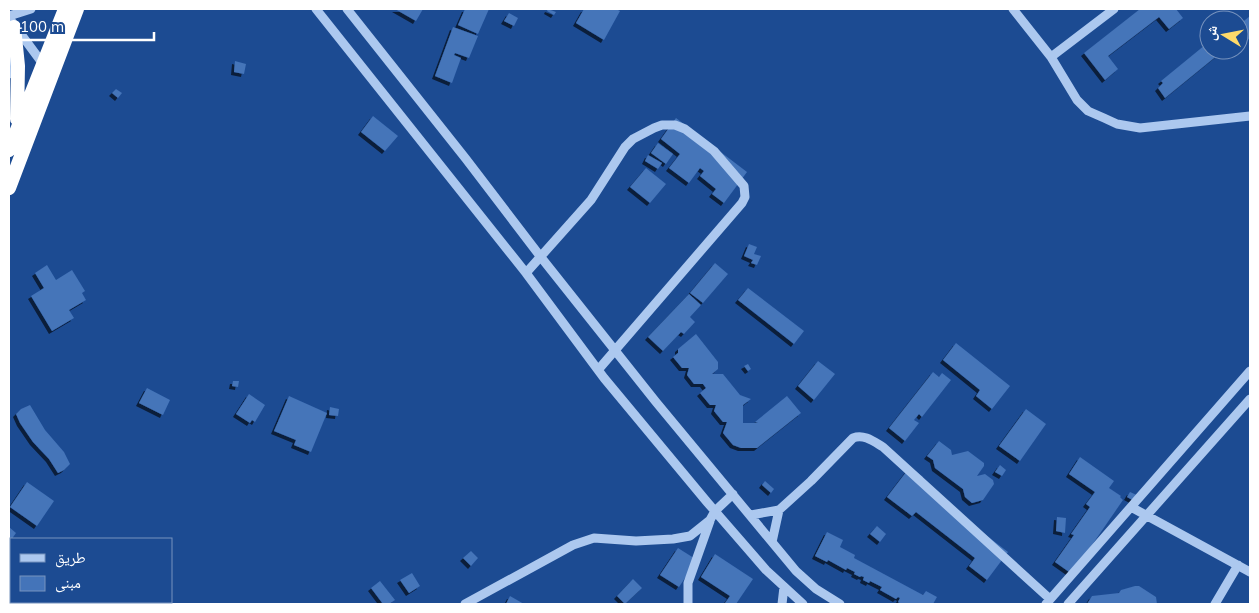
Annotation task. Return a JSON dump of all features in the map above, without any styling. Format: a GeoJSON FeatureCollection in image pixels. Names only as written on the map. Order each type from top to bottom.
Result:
{"type":"FeatureCollection","features":[{"type":"Feature","properties":{"kind":"highway"},"geometry":{"type":"LineString","coordinates":[[9,150],[65,9]]}},
{"type":"Feature","properties":{"kind":"highway"},"geometry":{"type":"LineString","coordinates":[[18,127],[41,105],[77,9]]}},
{"type":"Feature","properties":{"kind":"highway"},"geometry":{"type":"LineString","coordinates":[[9,188],[18,127],[17,51],[11,20]]}},
{"type":"Feature","properties":{"kind":"street"},"geometry":{"type":"LineString","coordinates":[[31,9],[11,20],[43,64]]}},
{"type":"Feature","properties":{"kind":"street"},"geometry":{"type":"LineString","coordinates":[[316,9],[526,273],[598,370],[766,570],[803,604]]}},
{"type":"Feature","properties":{"kind":"street"},"geometry":{"type":"LineString","coordinates":[[348,9],[540,256],[772,542],[796,571],[816,589],[840,604]]}},
{"type":"Feature","properties":{"kind":"street"},"geometry":{"type":"LineString","coordinates":[[1013,9],[1051,57],[1077,100],[1088,111],[1117,124],[1140,128],[1250,116]]}},
{"type":"Feature","properties":{"kind":"street"},"geometry":{"type":"LineString","coordinates":[[1051,57],[1114,9]]}},
{"type":"Feature","properties":{"kind":"street"},"geometry":{"type":"LineString","coordinates":[[9,74],[17,51]]}},
{"type":"Feature","properties":{"kind":"street"},"geometry":{"type":"LineString","coordinates":[[526,273],[591,200],[625,147],[633,139],[654,128],[662,125],[675,125],[685,129],[714,151],[741,181],[746,192],[742,203],[598,370]]}},
{"type":"Feature","properties":{"kind":"street"},"geometry":{"type":"LineString","coordinates":[[751,515],[779,510],[853,438],[864,437],[883,447],[1048,602],[1250,371]]}},
{"type":"Feature","properties":{"kind":"street"},"geometry":{"type":"LineString","coordinates":[[1068,604],[1250,399]]}},
{"type":"Feature","properties":{"kind":"street"},"geometry":{"type":"LineString","coordinates":[[688,604],[688,584],[710,520],[715,511],[733,494]]}},
{"type":"Feature","properties":{"kind":"street"},"geometry":{"type":"LineString","coordinates":[[1131,507],[1250,572]]}},
{"type":"Feature","properties":{"kind":"street"},"geometry":{"type":"LineString","coordinates":[[772,542],[779,510]]}},
{"type":"Feature","properties":{"kind":"street"},"geometry":{"type":"LineString","coordinates":[[465,604],[589,538],[636,541],[673,539],[690,536],[710,520]]}},
{"type":"Feature","properties":{"kind":"street"},"geometry":{"type":"LineString","coordinates":[[1215,604],[1238,565]]}},
{"type":"Feature","properties":{"kind":"street"},"geometry":{"type":"LineString","coordinates":[[782,604],[784,587]]}},
{"type":"Feature","properties":{"kind":"building"},"geometry":{"type":"Polygon","coordinates":[[[395,9],[423,9],[416,21],[395,9]]]}},
{"type":"Feature","properties":{"kind":"building"},"geometry":{"type":"Polygon","coordinates":[[[465,9],[489,9],[478,34],[458,25],[465,9]]]}},
{"type":"Feature","properties":{"kind":"building"},"geometry":{"type":"Polygon","coordinates":[[[548,9],[556,12],[554,15],[547,11],[548,9]]]}},
{"type":"Feature","properties":{"kind":"building"},"geometry":{"type":"Polygon","coordinates":[[[584,9],[616,9],[620,11],[604,40],[576,23],[584,9]]]}},
{"type":"Feature","properties":{"kind":"building"},"geometry":{"type":"Polygon","coordinates":[[[1140,9],[1176,9],[1183,18],[1169,29],[1159,17],[1108,56],[1118,69],[1105,80],[1084,53],[1140,9]]]}},
{"type":"Feature","properties":{"kind":"building"},"geometry":{"type":"Polygon","coordinates":[[[509,13],[518,18],[514,26],[504,21],[509,13]]]}},
{"type":"Feature","properties":{"kind":"building"},"geometry":{"type":"Polygon","coordinates":[[[1250,16],[1249,39],[1249,17],[1250,16]]]}},
{"type":"Feature","properties":{"kind":"building"},"geometry":{"type":"Polygon","coordinates":[[[453,27],[478,36],[469,58],[455,53],[454,55],[461,58],[452,83],[435,76],[453,27]]]}},
{"type":"Feature","properties":{"kind":"building"},"geometry":{"type":"Polygon","coordinates":[[[1199,50],[1199,60],[1212,60],[1165,98],[1158,88],[1163,83],[1161,81],[1199,50]]]}},
{"type":"Feature","properties":{"kind":"building"},"geometry":{"type":"Polygon","coordinates":[[[235,61],[246,64],[244,74],[234,72],[235,61]]]}},
{"type":"Feature","properties":{"kind":"building"},"geometry":{"type":"Polygon","coordinates":[[[116,89],[122,93],[118,98],[112,93],[116,89]]]}},
{"type":"Feature","properties":{"kind":"building"},"geometry":{"type":"Polygon","coordinates":[[[373,116],[398,136],[385,151],[361,132],[373,116]]]}},
{"type":"Feature","properties":{"kind":"building"},"geometry":{"type":"Polygon","coordinates":[[[676,118],[747,172],[724,203],[712,194],[716,189],[700,176],[704,171],[700,168],[689,183],[669,168],[680,154],[661,139],[676,118]]]}},
{"type":"Feature","properties":{"kind":"building"},"geometry":{"type":"Polygon","coordinates":[[[658,143],[673,154],[666,164],[651,153],[658,143]]]}},
{"type":"Feature","properties":{"kind":"building"},"geometry":{"type":"Polygon","coordinates":[[[648,155],[662,163],[658,169],[645,161],[648,155]]]}},
{"type":"Feature","properties":{"kind":"building"},"geometry":{"type":"Polygon","coordinates":[[[646,168],[666,184],[650,203],[630,187],[646,168]]]}},
{"type":"Feature","properties":{"kind":"building"},"geometry":{"type":"Polygon","coordinates":[[[749,244],[757,247],[754,254],[761,256],[757,265],[751,263],[753,260],[744,256],[749,244]]]}},
{"type":"Feature","properties":{"kind":"building"},"geometry":{"type":"Polygon","coordinates":[[[715,263],[728,274],[703,303],[690,293],[715,263]]]}},
{"type":"Feature","properties":{"kind":"building"},"geometry":{"type":"Polygon","coordinates":[[[47,265],[56,280],[72,270],[85,291],[82,293],[86,300],[69,310],[74,318],[52,331],[31,296],[44,288],[35,273],[47,265]]]}},
{"type":"Feature","properties":{"kind":"building"},"geometry":{"type":"Polygon","coordinates":[[[748,288],[804,331],[794,344],[738,300],[748,288]]]}},
{"type":"Feature","properties":{"kind":"building"},"geometry":{"type":"Polygon","coordinates":[[[689,294],[701,305],[690,317],[695,322],[684,334],[681,332],[663,351],[648,337],[689,294]]]}},
{"type":"Feature","properties":{"kind":"building"},"geometry":{"type":"Polygon","coordinates":[[[696,334],[718,362],[718,369],[712,374],[723,374],[740,395],[751,399],[743,405],[743,423],[758,423],[755,422],[787,396],[801,413],[757,448],[741,448],[733,445],[723,433],[727,422],[723,422],[714,411],[716,405],[710,405],[700,393],[706,388],[703,384],[694,384],[687,375],[689,368],[682,368],[673,357],[678,353],[678,349],[696,334]]]}},
{"type":"Feature","properties":{"kind":"building"},"geometry":{"type":"Polygon","coordinates":[[[956,343],[1010,386],[992,409],[976,396],[980,390],[943,360],[956,343]]]}},
{"type":"Feature","properties":{"kind":"building"},"geometry":{"type":"Polygon","coordinates":[[[818,361],[835,374],[814,400],[798,386],[818,361]]]}},
{"type":"Feature","properties":{"kind":"building"},"geometry":{"type":"Polygon","coordinates":[[[748,364],[751,369],[748,371],[744,366],[748,364]]]}},
{"type":"Feature","properties":{"kind":"building"},"geometry":{"type":"Polygon","coordinates":[[[933,372],[939,377],[942,373],[951,380],[922,417],[919,414],[914,420],[919,423],[905,441],[889,428],[933,372]]]}},
{"type":"Feature","properties":{"kind":"building"},"geometry":{"type":"Polygon","coordinates":[[[233,381],[239,381],[238,387],[232,386],[233,381]]]}},
{"type":"Feature","properties":{"kind":"building"},"geometry":{"type":"Polygon","coordinates":[[[147,388],[170,400],[163,415],[139,403],[147,388]]]}},
{"type":"Feature","properties":{"kind":"building"},"geometry":{"type":"Polygon","coordinates":[[[249,394],[265,405],[255,422],[252,420],[250,423],[236,414],[249,394]]]}},
{"type":"Feature","properties":{"kind":"building"},"geometry":{"type":"Polygon","coordinates":[[[289,396],[327,413],[311,452],[294,445],[296,440],[274,431],[289,396]]]}},
{"type":"Feature","properties":{"kind":"building"},"geometry":{"type":"Polygon","coordinates":[[[30,405],[45,430],[64,452],[70,464],[58,473],[49,459],[33,442],[16,414],[21,409],[30,405]]]}},
{"type":"Feature","properties":{"kind":"building"},"geometry":{"type":"Polygon","coordinates":[[[330,407],[339,409],[338,416],[329,415],[330,407]]]}},
{"type":"Feature","properties":{"kind":"building"},"geometry":{"type":"Polygon","coordinates":[[[1026,409],[1046,424],[1020,461],[999,446],[1026,409]]]}},
{"type":"Feature","properties":{"kind":"building"},"geometry":{"type":"Polygon","coordinates":[[[939,441],[951,450],[952,455],[968,451],[984,463],[977,476],[985,474],[993,480],[994,484],[983,500],[972,503],[965,497],[963,489],[935,468],[933,460],[927,456],[939,441]]]}},
{"type":"Feature","properties":{"kind":"building"},"geometry":{"type":"Polygon","coordinates":[[[1080,457],[1114,481],[1109,488],[1121,496],[1123,500],[1072,574],[1055,562],[1074,535],[1071,534],[1090,507],[1086,504],[1095,492],[1069,474],[1080,457]]]}},
{"type":"Feature","properties":{"kind":"building"},"geometry":{"type":"Polygon","coordinates":[[[1000,465],[1006,470],[1002,476],[995,472],[1000,465]]]}},
{"type":"Feature","properties":{"kind":"building"},"geometry":{"type":"Polygon","coordinates":[[[910,467],[923,477],[918,483],[1008,552],[987,580],[969,566],[975,558],[916,512],[912,516],[887,497],[910,467]]]}},
{"type":"Feature","properties":{"kind":"building"},"geometry":{"type":"Polygon","coordinates":[[[765,481],[774,489],[771,493],[762,485],[765,481]]]}},
{"type":"Feature","properties":{"kind":"building"},"geometry":{"type":"Polygon","coordinates":[[[27,482],[54,501],[37,526],[10,507],[27,482]]]}},
{"type":"Feature","properties":{"kind":"building"},"geometry":{"type":"Polygon","coordinates":[[[1130,492],[1139,496],[1136,502],[1127,497],[1130,492]]]}},
{"type":"Feature","properties":{"kind":"building"},"geometry":{"type":"Polygon","coordinates":[[[1057,517],[1066,518],[1065,533],[1056,531],[1057,517]]]}},
{"type":"Feature","properties":{"kind":"building"},"geometry":{"type":"Polygon","coordinates":[[[877,526],[886,534],[880,542],[870,534],[877,526]]]}},
{"type":"Feature","properties":{"kind":"building"},"geometry":{"type":"Polygon","coordinates":[[[9,527],[16,533],[12,538],[10,538],[9,543],[9,527]]]}},
{"type":"Feature","properties":{"kind":"building"},"geometry":{"type":"Polygon","coordinates":[[[827,532],[843,540],[840,547],[855,555],[854,558],[923,595],[926,591],[937,597],[933,604],[901,604],[898,602],[900,598],[896,599],[880,590],[882,587],[863,580],[864,577],[854,574],[855,572],[847,568],[846,570],[828,560],[827,562],[815,556],[827,532]]]}},
{"type":"Feature","properties":{"kind":"building"},"geometry":{"type":"Polygon","coordinates":[[[678,548],[697,560],[679,587],[660,575],[678,548]]]}},
{"type":"Feature","properties":{"kind":"building"},"geometry":{"type":"Polygon","coordinates":[[[471,551],[478,558],[471,566],[463,558],[471,551]]]}},
{"type":"Feature","properties":{"kind":"building"},"geometry":{"type":"Polygon","coordinates":[[[715,554],[753,579],[736,604],[725,603],[730,596],[701,577],[715,554]]]}},
{"type":"Feature","properties":{"kind":"building"},"geometry":{"type":"Polygon","coordinates":[[[412,573],[420,586],[409,593],[400,580],[412,573]]]}},
{"type":"Feature","properties":{"kind":"building"},"geometry":{"type":"Polygon","coordinates":[[[633,579],[642,588],[625,604],[617,596],[633,579]]]}},
{"type":"Feature","properties":{"kind":"building"},"geometry":{"type":"Polygon","coordinates":[[[380,581],[395,600],[389,604],[383,604],[371,588],[380,581]]]}},
{"type":"Feature","properties":{"kind":"building"},"geometry":{"type":"Polygon","coordinates":[[[1139,586],[1156,597],[1157,604],[1087,604],[1092,596],[1119,593],[1121,590],[1139,586]]]}},
{"type":"Feature","properties":{"kind":"building"},"geometry":{"type":"Polygon","coordinates":[[[510,596],[524,604],[506,604],[510,596]]]}}]}
